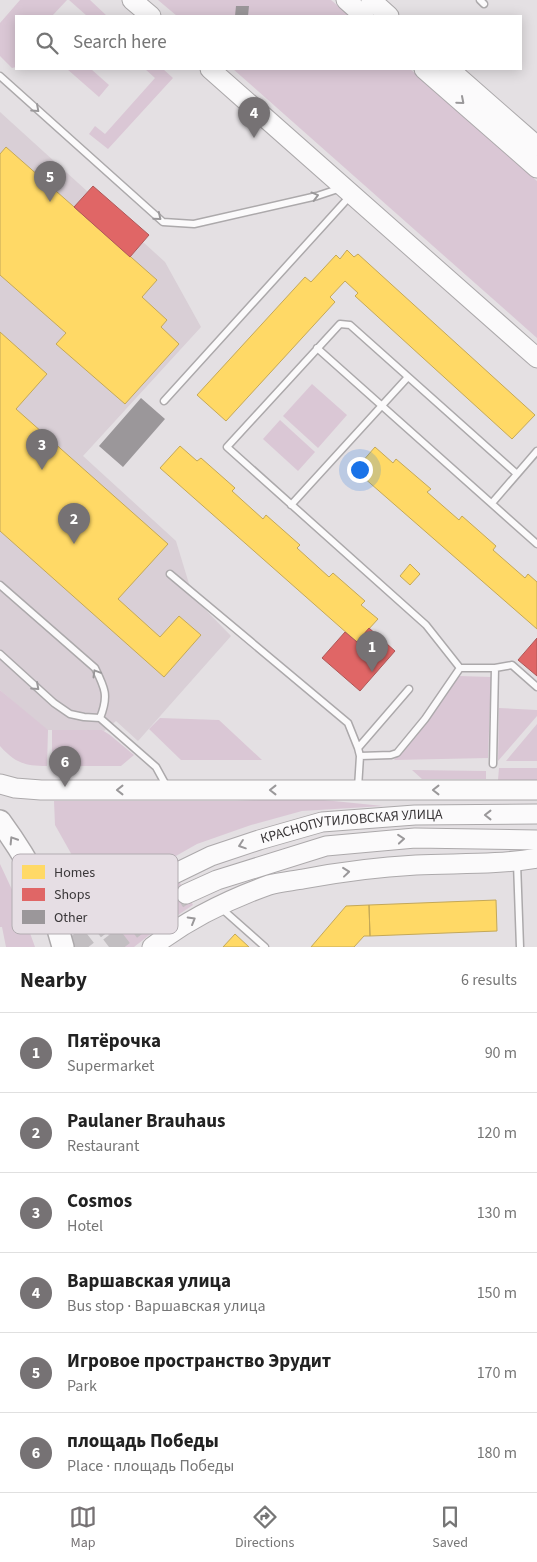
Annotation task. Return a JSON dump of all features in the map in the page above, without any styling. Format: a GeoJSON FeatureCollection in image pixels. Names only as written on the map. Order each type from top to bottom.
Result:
{"type":"FeatureCollection","features":[{"type":"Feature","properties":{"kind":"main road"},"geometry":{"type":"LineString","coordinates":[[132,0],[150,15]]}},
{"type":"Feature","properties":{"kind":"main road"},"geometry":{"type":"LineString","coordinates":[[346,0],[363,15]]}},
{"type":"Feature","properties":{"kind":"main road"},"geometry":{"type":"LineString","coordinates":[[371,0],[389,15]]}},
{"type":"Feature","properties":{"kind":"main road"},"geometry":{"type":"LineString","coordinates":[[211,70],[537,358]]}},
{"type":"Feature","properties":{"kind":"main road"},"geometry":{"type":"LineString","coordinates":[[425,70],[537,168]]}},
{"type":"Feature","properties":{"kind":"main road"},"geometry":{"type":"LineString","coordinates":[[450,70],[537,146]]}},
{"type":"Feature","properties":{"kind":"main road"},"geometry":{"type":"LineString","coordinates":[[0,784],[16,788],[41,790],[537,790]]}},
{"type":"Feature","properties":{"kind":"main road","name":"КРАСНОПУТИЛОВСКАЯ УЛИЦА"},"geometry":{"type":"LineString","coordinates":[[178,872],[211,856],[322,822],[415,815],[537,814]]}},
{"type":"Feature","properties":{"kind":"main road"},"geometry":{"type":"LineString","coordinates":[[0,821],[20,854]]}},
{"type":"Feature","properties":{"kind":"main road","name":"КРАСНОПУТИЛОВСКАЯ УЛИЦА"},"geometry":{"type":"LineString","coordinates":[[186,894],[217,880],[326,846],[415,838],[537,840]]}},
{"type":"Feature","properties":{"kind":"main road"},"geometry":{"type":"LineString","coordinates":[[178,929],[218,906],[271,885],[334,873],[414,865],[516,862],[537,858]]}},
{"type":"Feature","properties":{"kind":"main road"},"geometry":{"type":"LineString","coordinates":[[59,934],[63,947]]}},
{"type":"Feature","properties":{"kind":"main road"},"geometry":{"type":"LineString","coordinates":[[152,947],[169,934]]}},
{"type":"Feature","properties":{"kind":"lane"},"geometry":{"type":"LineString","coordinates":[[2,81],[163,222],[194,224],[348,190]]}},
{"type":"Feature","properties":{"kind":"lane"},"geometry":{"type":"LineString","coordinates":[[164,401],[348,190]]}},
{"type":"Feature","properties":{"kind":"lane"},"geometry":{"type":"LineString","coordinates":[[460,668],[426,625],[227,447],[340,324],[350,325],[517,474]]}},
{"type":"Feature","properties":{"kind":"lane"},"geometry":{"type":"LineString","coordinates":[[318,348],[537,544]]}},
{"type":"Feature","properties":{"kind":"lane"},"geometry":{"type":"LineString","coordinates":[[291,505],[408,377]]}},
{"type":"Feature","properties":{"kind":"lane"},"geometry":{"type":"LineString","coordinates":[[492,503],[537,451]]}},
{"type":"Feature","properties":{"kind":"lane"},"geometry":{"type":"LineString","coordinates":[[170,574],[348,723],[360,756],[358,789]]}},
{"type":"Feature","properties":{"kind":"lane"},"geometry":{"type":"LineString","coordinates":[[0,585],[95,668],[104,686],[106,704],[100,718]]}},
{"type":"Feature","properties":{"kind":"lane"},"geometry":{"type":"LineString","coordinates":[[0,654],[54,703],[70,714],[100,718],[156,767],[169,790]]}},
{"type":"Feature","properties":{"kind":"lane"},"geometry":{"type":"LineString","coordinates":[[460,668],[496,668],[512,665],[537,687]]}},
{"type":"Feature","properties":{"kind":"lane"},"geometry":{"type":"LineString","coordinates":[[360,756],[391,755],[397,753],[425,719],[460,668]]}},
{"type":"Feature","properties":{"kind":"lane"},"geometry":{"type":"LineString","coordinates":[[493,764],[496,668]]}},
{"type":"Feature","properties":{"kind":"lane"},"geometry":{"type":"LineString","coordinates":[[358,748],[409,689]]}},
{"type":"Feature","properties":{"kind":"lane"},"geometry":{"type":"LineString","coordinates":[[516,862],[520,947]]}},
{"type":"Feature","properties":{"kind":"lane"},"geometry":{"type":"LineString","coordinates":[[218,906],[265,947]]}},
{"type":"Feature","properties":{"kind":"shaded area"},"geometry":{"type":"Polygon","coordinates":[[[20,0],[67,0],[53,15],[15,15],[15,67],[12,68],[0,56],[0,23],[20,0]]]}},
{"type":"Feature","properties":{"kind":"shaded area"},"geometry":{"type":"Polygon","coordinates":[[[69,0],[90,0],[106,15],[86,15],[69,0]]]}},
{"type":"Feature","properties":{"kind":"shaded area"},"geometry":{"type":"Polygon","coordinates":[[[158,0],[331,0],[349,15],[176,15],[158,0]]]}},
{"type":"Feature","properties":{"kind":"shaded area"},"geometry":{"type":"Polygon","coordinates":[[[68,70],[92,70],[109,85],[99,97],[68,70]]]}},
{"type":"Feature","properties":{"kind":"shaded area"},"geometry":{"type":"Polygon","coordinates":[[[146,70],[164,70],[173,78],[108,149],[89,134],[95,126],[105,134],[155,78],[146,70]]]}},
{"type":"Feature","properties":{"kind":"shaded area"},"geometry":{"type":"Polygon","coordinates":[[[234,70],[411,70],[537,181],[537,338],[234,70]]]}},
{"type":"Feature","properties":{"kind":"shaded area"},"geometry":{"type":"Polygon","coordinates":[[[0,112],[165,262],[201,327],[83,456],[176,541],[193,597],[231,636],[138,741],[116,721],[104,731],[46,730],[0,690],[0,112]]]}},
{"type":"Feature","properties":{"kind":"shaded area"},"geometry":{"type":"Polygon","coordinates":[[[312,384],[347,415],[318,448],[283,416],[312,384]]]}},
{"type":"Feature","properties":{"kind":"shaded area"},"geometry":{"type":"Polygon","coordinates":[[[280,420],[315,452],[298,471],[263,439],[280,420]]]}},
{"type":"Feature","properties":{"kind":"shaded area"},"geometry":{"type":"Polygon","coordinates":[[[459,676],[491,677],[488,758],[394,760],[431,716],[459,676]]]}},
{"type":"Feature","properties":{"kind":"shaded area"},"geometry":{"type":"Polygon","coordinates":[[[0,690],[48,730],[47,766],[26,764],[16,760],[0,746],[0,690]]]}},
{"type":"Feature","properties":{"kind":"shaded area"},"geometry":{"type":"Polygon","coordinates":[[[499,708],[537,710],[537,716],[498,761],[499,708]]]}},
{"type":"Feature","properties":{"kind":"shaded area"},"geometry":{"type":"Polygon","coordinates":[[[160,718],[219,720],[262,760],[181,760],[149,729],[160,718]]]}},
{"type":"Feature","properties":{"kind":"shaded area"},"geometry":{"type":"Polygon","coordinates":[[[537,724],[537,761],[506,761],[537,724]]]}},
{"type":"Feature","properties":{"kind":"shaded area"},"geometry":{"type":"Polygon","coordinates":[[[52,730],[102,730],[134,755],[121,766],[52,766],[52,730]]]}},
{"type":"Feature","properties":{"kind":"shaded area"},"geometry":{"type":"Polygon","coordinates":[[[499,768],[537,768],[537,780],[498,780],[499,768]]]}},
{"type":"Feature","properties":{"kind":"shaded area"},"geometry":{"type":"Polygon","coordinates":[[[412,770],[486,771],[486,779],[422,779],[412,770]]]}},
{"type":"Feature","properties":{"kind":"shaded area"},"geometry":{"type":"Polygon","coordinates":[[[304,798],[383,806],[302,811],[251,825],[197,844],[178,855],[71,854],[55,825],[54,801],[236,801],[304,798]]]}},
{"type":"Feature","properties":{"kind":"shaded area"},"geometry":{"type":"Polygon","coordinates":[[[0,864],[12,890],[12,934],[30,934],[35,947],[6,947],[2,927],[0,927],[0,864]]]}},
{"type":"Feature","properties":{"kind":"shaded area"},"geometry":{"type":"Polygon","coordinates":[[[178,880],[193,905],[178,915],[178,880]]]}},
{"type":"Feature","properties":{"kind":"shaded area"},"geometry":{"type":"Polygon","coordinates":[[[108,934],[151,934],[134,947],[116,947],[108,934]]]}},
{"type":"Feature","properties":{"kind":"building: Homes"},"geometry":{"type":"Polygon","coordinates":[[[6,147],[157,280],[142,297],[167,320],[161,327],[179,344],[125,404],[56,344],[66,333],[0,275],[0,154],[6,147]]]}},
{"type":"Feature","properties":{"kind":"building: Homes"},"geometry":{"type":"Polygon","coordinates":[[[347,250],[354,257],[358,254],[535,415],[512,439],[355,296],[358,293],[345,281],[330,297],[335,302],[226,421],[197,395],[305,277],[311,282],[336,255],[340,259],[347,250]]]}},
{"type":"Feature","properties":{"kind":"building: Homes"},"geometry":{"type":"Polygon","coordinates":[[[0,332],[47,374],[16,409],[168,544],[118,599],[160,637],[179,616],[201,635],[164,677],[0,531],[0,332]]]}},
{"type":"Feature","properties":{"kind":"building: Homes"},"geometry":{"type":"Polygon","coordinates":[[[180,446],[197,461],[201,458],[235,488],[232,491],[263,519],[266,515],[300,545],[297,548],[329,577],[333,573],[365,601],[361,605],[378,619],[357,642],[160,468],[180,446]]]}},
{"type":"Feature","properties":{"kind":"building: Homes"},"geometry":{"type":"Polygon","coordinates":[[[375,447],[393,463],[396,459],[431,489],[427,492],[459,520],[462,516],[496,546],[493,550],[525,578],[528,574],[537,582],[537,629],[355,470],[375,447]]]}},
{"type":"Feature","properties":{"kind":"building: Homes"},"geometry":{"type":"Polygon","coordinates":[[[410,564],[420,574],[410,585],[400,576],[410,564]]]}},
{"type":"Feature","properties":{"kind":"building: Homes"},"geometry":{"type":"Polygon","coordinates":[[[496,900],[497,931],[370,936],[369,905],[496,900]]]}},
{"type":"Feature","properties":{"kind":"building: Homes"},"geometry":{"type":"Polygon","coordinates":[[[369,905],[370,936],[364,936],[354,947],[311,947],[346,906],[369,905]]]}},
{"type":"Feature","properties":{"kind":"building: Homes"},"geometry":{"type":"Polygon","coordinates":[[[235,934],[249,947],[223,947],[235,934]]]}},
{"type":"Feature","properties":{"kind":"building: Shops"},"geometry":{"type":"Polygon","coordinates":[[[93,186],[149,235],[130,257],[74,207],[93,186]]]}},
{"type":"Feature","properties":{"kind":"building: Shops"},"geometry":{"type":"Polygon","coordinates":[[[369,628],[395,651],[360,691],[322,658],[345,632],[357,642],[369,628]]]}},
{"type":"Feature","properties":{"kind":"building: Shops"},"geometry":{"type":"Polygon","coordinates":[[[537,638],[537,676],[518,660],[537,638]]]}},
{"type":"Feature","properties":{"kind":"building: Other"},"geometry":{"type":"Polygon","coordinates":[[[236,6],[249,6],[248,15],[235,15],[236,6]]]}},
{"type":"Feature","properties":{"kind":"building: Other"},"geometry":{"type":"Polygon","coordinates":[[[141,398],[165,419],[123,467],[99,446],[141,398]]]}},
{"type":"Feature","properties":{"kind":"tunnel"},"geometry":{"type":"LineString","coordinates":[[178,899],[186,894]]}},
{"type":"Feature","properties":{"kind":"tunnel"},"geometry":{"type":"LineString","coordinates":[[73,947],[90,934]]}},
{"type":"Feature","properties":{"kind":"tunnel"},"geometry":{"type":"LineString","coordinates":[[109,947],[126,934]]}},
{"type":"Feature","properties":{"kind":"place","name":"Варшавская улица"},"geometry":{"type":"Point","coordinates":[254,138]}},
{"type":"Feature","properties":{"kind":"place","name":"Игровое пространство Эрудит"},"geometry":{"type":"Point","coordinates":[50,202]}},
{"type":"Feature","properties":{"kind":"place","name":"Cosmos"},"geometry":{"type":"Point","coordinates":[42,470]}},
{"type":"Feature","properties":{"kind":"place","name":"Paulaner Brauhaus"},"geometry":{"type":"Point","coordinates":[74,544]}},
{"type":"Feature","properties":{"kind":"place","name":"Пятёрочка"},"geometry":{"type":"Point","coordinates":[372,672]}},
{"type":"Feature","properties":{"kind":"place","name":"площадь Победы"},"geometry":{"type":"Point","coordinates":[65,787]}}]}
